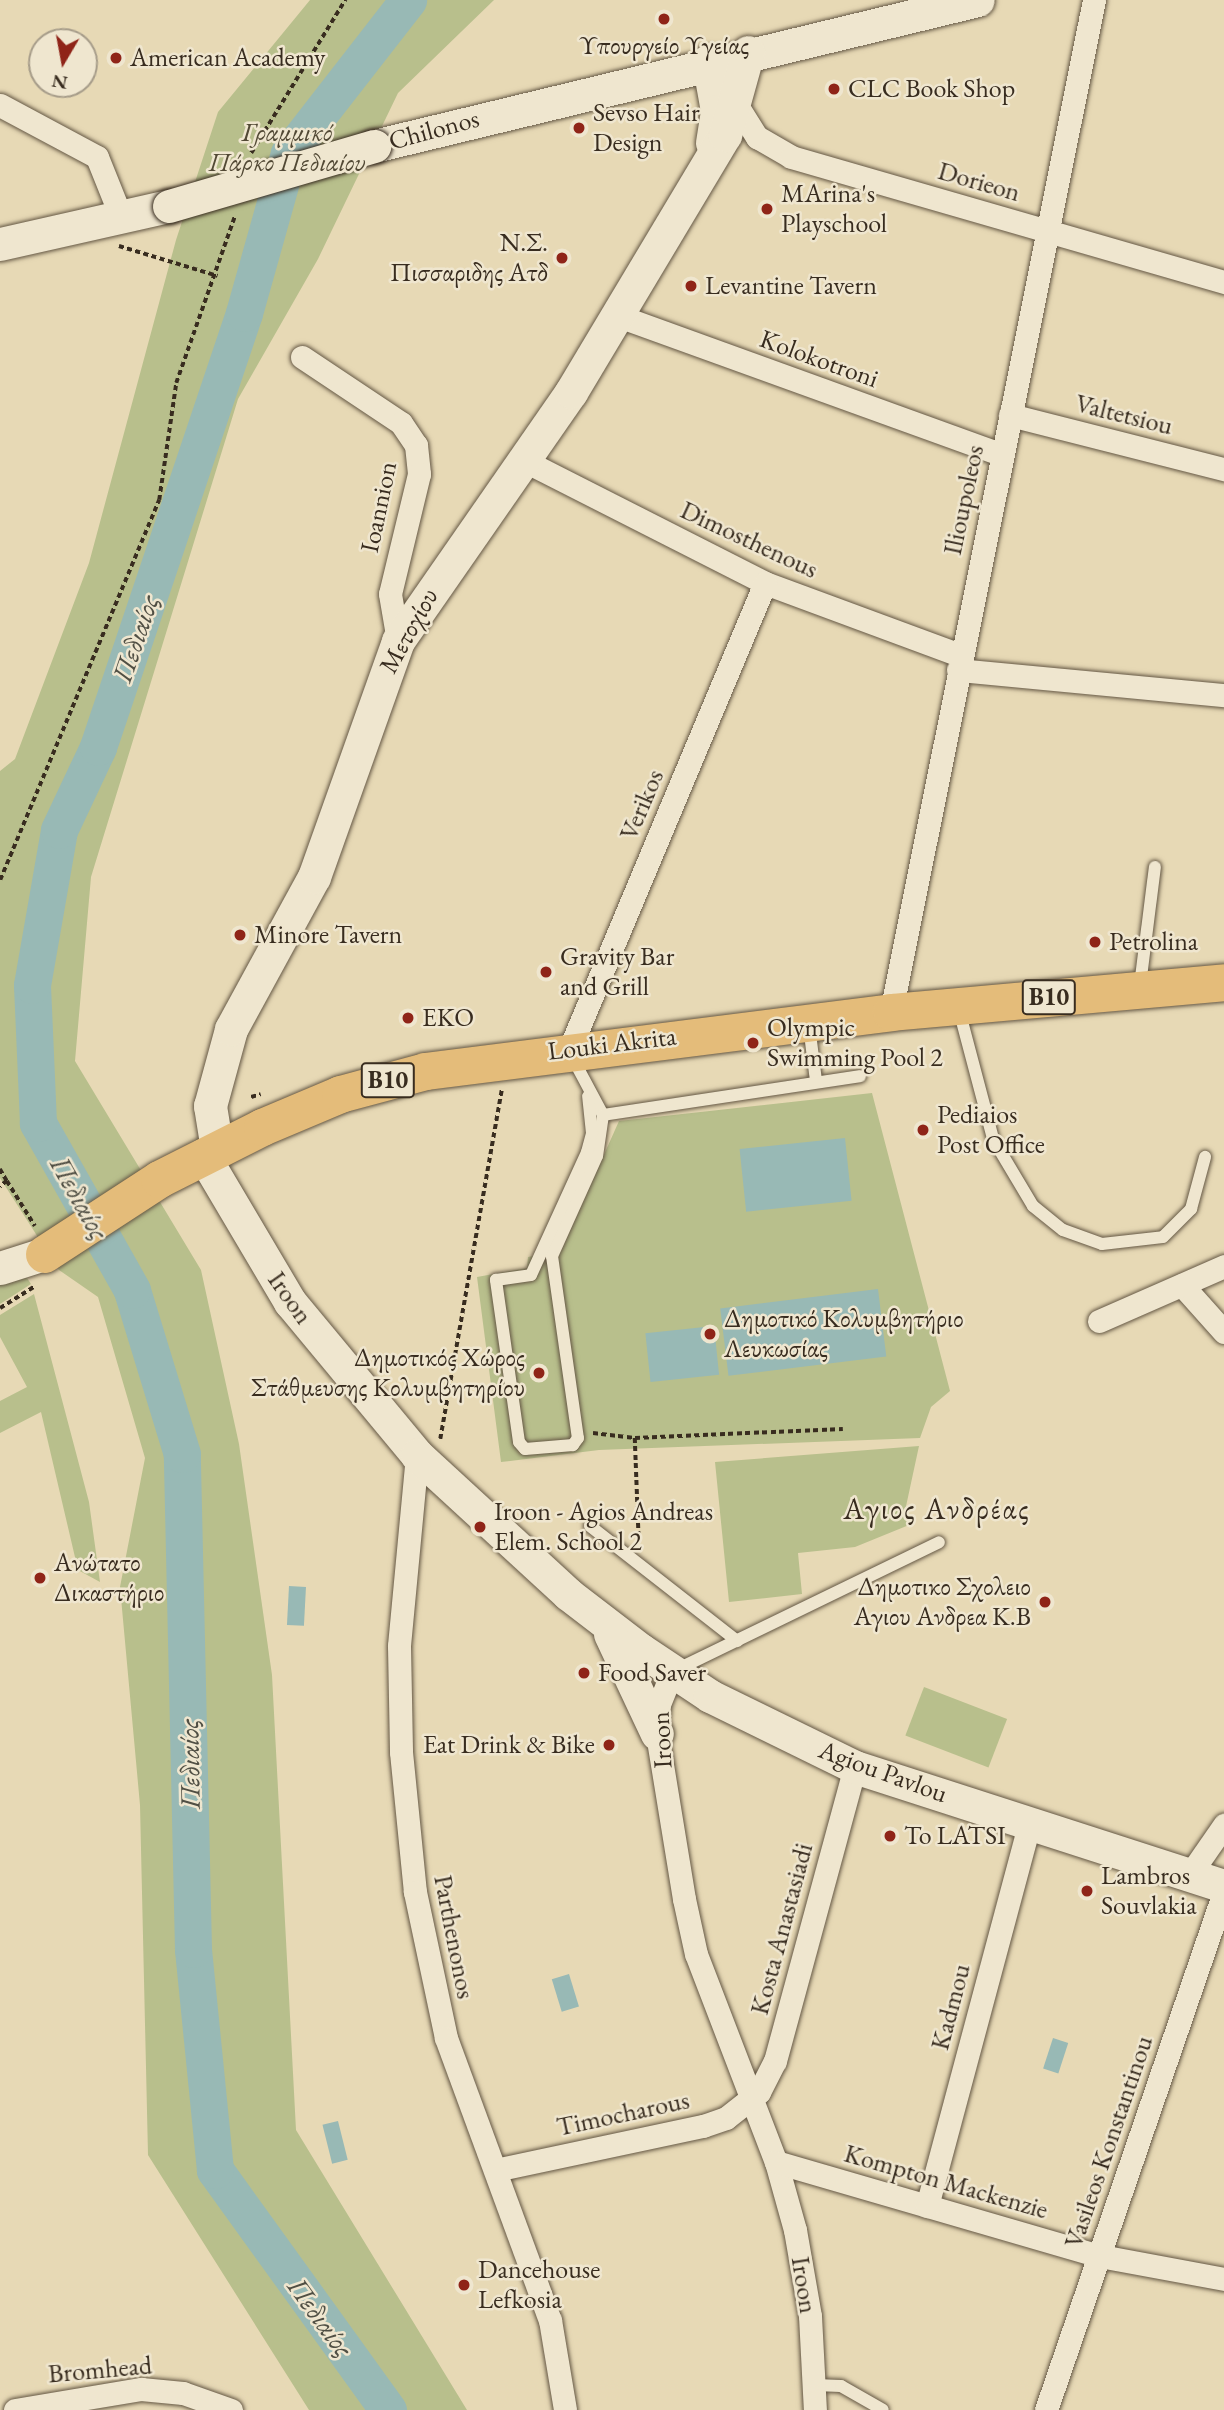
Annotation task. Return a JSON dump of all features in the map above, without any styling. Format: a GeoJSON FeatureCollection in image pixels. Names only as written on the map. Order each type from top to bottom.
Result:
{"type":"FeatureCollection","features":[{"type":"Feature","properties":{"kind":"main road"},"geometry":{"type":"LineString","coordinates":[[868,26],[903,0]]}},
{"type":"Feature","properties":{"kind":"main road"},"geometry":{"type":"LineString","coordinates":[[748,52],[972,1]]}},
{"type":"Feature","properties":{"kind":"main road","name":"Chilonos"},"geometry":{"type":"LineString","coordinates":[[0,244],[169,206],[374,146],[748,52]]}},
{"type":"Feature","properties":{"kind":"main road","name":"Μετοχίου"},"geometry":{"type":"LineString","coordinates":[[210,1152],[210,1106],[231,1029],[314,877],[398,641],[616,315],[710,159],[738,107],[748,52]]}},
{"type":"Feature","properties":{"kind":"main road","name":"Μετοχίου"},"geometry":{"type":"LineString","coordinates":[[708,61],[717,111],[710,159]]}},
{"type":"Feature","properties":{"kind":"main road","name":"Louki Akrita"},"geometry":{"type":"LineString","coordinates":[[42,1257],[159,1180],[210,1152],[299,1109],[384,1081],[570,1048],[891,1012],[1224,982]]}},
{"type":"Feature","properties":{"kind":"main road","name":"Iroon"},"geometry":{"type":"LineString","coordinates":[[210,1152],[290,1301],[428,1448],[603,1622],[672,1672]]}},
{"type":"Feature","properties":{"kind":"main road"},"geometry":{"type":"LineString","coordinates":[[0,1247],[42,1257]]}},
{"type":"Feature","properties":{"kind":"main road"},"geometry":{"type":"LineString","coordinates":[[0,1268],[42,1257]]}},
{"type":"Feature","properties":{"kind":"main road"},"geometry":{"type":"LineString","coordinates":[[603,1622],[657,1734]]}},
{"type":"Feature","properties":{"kind":"main road","name":"Agiou Pavlou"},"geometry":{"type":"LineString","coordinates":[[672,1672],[710,1696],[855,1767],[1224,1886]]}},
{"type":"Feature","properties":{"kind":"main road"},"geometry":{"type":"LineString","coordinates":[[657,1734],[677,1704],[710,1696]]}},
{"type":"Feature","properties":{"kind":"street","name":"Ilioupoleos"},"geometry":{"type":"LineString","coordinates":[[891,1012],[1094,0]]}},
{"type":"Feature","properties":{"kind":"street"},"geometry":{"type":"LineString","coordinates":[[0,105],[97,157],[111,219]]}},
{"type":"Feature","properties":{"kind":"street","name":"Dorieon"},"geometry":{"type":"LineString","coordinates":[[738,107],[757,137],[791,157],[1224,282]]}},
{"type":"Feature","properties":{"kind":"street","name":"Kolokotroni"},"geometry":{"type":"LineString","coordinates":[[616,315],[1002,455]]}},
{"type":"Feature","properties":{"kind":"street","name":"Ioannion"},"geometry":{"type":"LineString","coordinates":[[302,357],[401,423],[416,445],[419,474],[390,594],[398,641]]}},
{"type":"Feature","properties":{"kind":"street","name":"Valtetsiou"},"geometry":{"type":"LineString","coordinates":[[1010,415],[1224,469]]}},
{"type":"Feature","properties":{"kind":"street","name":"Dimosthenous"},"geometry":{"type":"LineString","coordinates":[[521,459],[765,583],[959,663],[1224,695]]}},
{"type":"Feature","properties":{"kind":"street","name":"Verikos"},"geometry":{"type":"LineString","coordinates":[[570,1048],[765,583]]}},
{"type":"Feature","properties":{"kind":"street"},"geometry":{"type":"LineString","coordinates":[[1099,1321],[1224,1266]]}},
{"type":"Feature","properties":{"kind":"street"},"geometry":{"type":"LineString","coordinates":[[1182,1285],[1224,1332]]}},
{"type":"Feature","properties":{"kind":"street","name":"Parthenonos"},"geometry":{"type":"LineString","coordinates":[[428,1448],[399,1646],[405,1817],[446,2038],[500,2169],[550,2320],[565,2410]]}},
{"type":"Feature","properties":{"kind":"street","name":"Iroon"},"geometry":{"type":"LineString","coordinates":[[672,1672],[659,1704],[657,1734],[696,1954],[776,2162],[805,2279],[816,2410]]}},
{"type":"Feature","properties":{"kind":"street","name":"Kosta Anastasiadi"},"geometry":{"type":"LineString","coordinates":[[751,2100],[775,2061],[855,1767]]}},
{"type":"Feature","properties":{"kind":"street","name":"Kadmou"},"geometry":{"type":"LineString","coordinates":[[927,2206],[1029,1824]]}},
{"type":"Feature","properties":{"kind":"street"},"geometry":{"type":"LineString","coordinates":[[1190,1874],[1224,1825]]}},
{"type":"Feature","properties":{"kind":"street","name":"Vasileos Konstantinou"},"geometry":{"type":"LineString","coordinates":[[1046,2410],[1224,1892]]}},
{"type":"Feature","properties":{"kind":"street","name":"Timocharous"},"geometry":{"type":"LineString","coordinates":[[500,2169],[704,2126],[751,2100]]}},
{"type":"Feature","properties":{"kind":"street","name":"Kompton Mackenzie"},"geometry":{"type":"LineString","coordinates":[[776,2162],[1100,2256],[1224,2280]]}},
{"type":"Feature","properties":{"kind":"street","name":"Bromhead"},"geometry":{"type":"LineString","coordinates":[[15,2410],[141,2389],[183,2393],[230,2410]]}},
{"type":"Feature","properties":{"kind":"lane"},"geometry":{"type":"LineString","coordinates":[[1140,989],[1155,867]]}},
{"type":"Feature","properties":{"kind":"lane"},"geometry":{"type":"LineString","coordinates":[[958,1006],[993,1139],[1033,1206],[1063,1230],[1102,1244],[1163,1237],[1191,1209],[1205,1157]]}},
{"type":"Feature","properties":{"kind":"lane"},"geometry":{"type":"LineString","coordinates":[[808,1021],[816,1081]]}},
{"type":"Feature","properties":{"kind":"lane"},"geometry":{"type":"LineString","coordinates":[[570,1048],[588,1096],[592,1133],[587,1152],[531,1275],[496,1280],[520,1448],[573,1445],[578,1430],[552,1256],[597,1156],[603,1115],[588,1096]]}},
{"type":"Feature","properties":{"kind":"lane"},"geometry":{"type":"LineString","coordinates":[[603,1115],[860,1076]]}},
{"type":"Feature","properties":{"kind":"lane"},"geometry":{"type":"LineString","coordinates":[[590,1526],[737,1641]]}},
{"type":"Feature","properties":{"kind":"lane"},"geometry":{"type":"LineString","coordinates":[[672,1672],[939,1542]]}},
{"type":"Feature","properties":{"kind":"lane"},"geometry":{"type":"LineString","coordinates":[[815,2385],[841,2386],[883,2410]]}},
{"type":"Feature","properties":{"kind":"path"},"geometry":{"type":"LineString","coordinates":[[247,160],[345,0]]}},
{"type":"Feature","properties":{"kind":"path"},"geometry":{"type":"LineString","coordinates":[[0,880],[159,500],[176,383],[218,276],[237,206]]}},
{"type":"Feature","properties":{"kind":"path"},"geometry":{"type":"LineString","coordinates":[[111,219],[108,242],[218,276]]}},
{"type":"Feature","properties":{"kind":"path"},"geometry":{"type":"LineString","coordinates":[[428,1448],[503,1085]]}},
{"type":"Feature","properties":{"kind":"path"},"geometry":{"type":"LineString","coordinates":[[0,1169],[42,1257],[0,1308]]}},
{"type":"Feature","properties":{"kind":"path"},"geometry":{"type":"LineString","coordinates":[[0,1187],[7,1181]]}},
{"type":"Feature","properties":{"kind":"path"},"geometry":{"type":"LineString","coordinates":[[578,1430],[635,1438],[843,1429]]}},
{"type":"Feature","properties":{"kind":"path"},"geometry":{"type":"LineString","coordinates":[[635,1438],[641,1565]]}},
{"type":"Feature","properties":{"kind":"green space","name":"Γραμμικό Πάρκο Πεδιαίου"},"geometry":{"type":"Polygon","coordinates":[[[310,0],[494,0],[398,93],[318,259],[238,399],[91,877],[75,1061],[201,1270],[239,1444],[272,1675],[296,2130],[467,2410],[309,2410],[148,2155],[140,1805],[120,1587],[145,1458],[98,1297],[59,1270],[0,1178],[0,771],[15,759],[89,563],[176,240],[218,112],[310,0]]]}},
{"type":"Feature","properties":{"kind":"green space","name":"Δημοτικό Κολυμβητήριο Λευκωσίας"},"geometry":{"type":"Polygon","coordinates":[[[872,1093],[950,1391],[931,1407],[920,1438],[599,1450],[501,1462],[477,1277],[527,1268],[528,1257],[561,1251],[619,1121],[872,1093]]]}},
{"type":"Feature","properties":{"kind":"green space"},"geometry":{"type":"Polygon","coordinates":[[[0,1277],[27,1278],[31,1284],[0,1304],[0,1277]]]}},
{"type":"Feature","properties":{"kind":"green space"},"geometry":{"type":"Polygon","coordinates":[[[34,1294],[89,1502],[100,1582],[78,1570],[41,1412],[0,1433],[0,1401],[27,1387],[0,1337],[0,1315],[34,1294]]]}},
{"type":"Feature","properties":{"kind":"green space"},"geometry":{"type":"Polygon","coordinates":[[[919,1446],[905,1511],[909,1525],[855,1547],[798,1553],[802,1594],[729,1602],[715,1462],[919,1446]]]}},
{"type":"Feature","properties":{"kind":"green space"},"geometry":{"type":"Polygon","coordinates":[[[924,1687],[1007,1719],[988,1767],[905,1736],[924,1687]]]}},
{"type":"Feature","properties":{"kind":"water"},"geometry":{"type":"Polygon","coordinates":[[[845,1138],[852,1201],[746,1212],[740,1149],[845,1138]]]}},
{"type":"Feature","properties":{"kind":"water"},"geometry":{"type":"Polygon","coordinates":[[[878,1289],[886,1356],[728,1376],[720,1308],[878,1289]]]}},
{"type":"Feature","properties":{"kind":"water"},"geometry":{"type":"Polygon","coordinates":[[[714,1326],[719,1375],[650,1382],[645,1333],[714,1326]]]}},
{"type":"Feature","properties":{"kind":"water"},"geometry":{"type":"Polygon","coordinates":[[[289,1586],[306,1587],[304,1626],[287,1625],[289,1586]]]}},
{"type":"Feature","properties":{"kind":"water"},"geometry":{"type":"Polygon","coordinates":[[[569,1974],[579,2007],[562,2012],[552,1979],[569,1974]]]}},
{"type":"Feature","properties":{"kind":"water"},"geometry":{"type":"Polygon","coordinates":[[[1053,2038],[1068,2043],[1058,2073],[1043,2068],[1053,2038]]]}},
{"type":"Feature","properties":{"kind":"water"},"geometry":{"type":"Polygon","coordinates":[[[338,2121],[348,2160],[332,2164],[322,2125],[338,2121]]]}},
{"type":"Feature","properties":{"kind":"waterway","name":"Πεδιαίος"},"geometry":{"type":"LineString","coordinates":[[388,2410],[215,2170],[193,1949],[182,1454],[132,1290],[38,1123],[32,985],[59,830],[98,747],[244,313],[289,153],[408,0]]}},
{"type":"Feature","properties":{"kind":"place","name":"Υπουργείο Υγείας"},"geometry":{"type":"Point","coordinates":[664,19]}},
{"type":"Feature","properties":{"kind":"place","name":"American Academy"},"geometry":{"type":"Point","coordinates":[116,58]}},
{"type":"Feature","properties":{"kind":"place","name":"CLC Book Shop"},"geometry":{"type":"Point","coordinates":[834,89]}},
{"type":"Feature","properties":{"kind":"place","name":"Sevso Hair Design"},"geometry":{"type":"Point","coordinates":[579,128]}},
{"type":"Feature","properties":{"kind":"place","name":"MArina's Playschool"},"geometry":{"type":"Point","coordinates":[767,209]}},
{"type":"Feature","properties":{"kind":"place","name":"Ν.Σ. Πισσαριδης Ατδ"},"geometry":{"type":"Point","coordinates":[562,258]}},
{"type":"Feature","properties":{"kind":"place","name":"Levantine Tavern"},"geometry":{"type":"Point","coordinates":[691,286]}},
{"type":"Feature","properties":{"kind":"place","name":"Minore Tavern"},"geometry":{"type":"Point","coordinates":[240,935]}},
{"type":"Feature","properties":{"kind":"place","name":"Petrolina"},"geometry":{"type":"Point","coordinates":[1095,942]}},
{"type":"Feature","properties":{"kind":"place","name":"Gravity Bar and Grill"},"geometry":{"type":"Point","coordinates":[546,972]}},
{"type":"Feature","properties":{"kind":"place","name":"EKO"},"geometry":{"type":"Point","coordinates":[408,1018]}},
{"type":"Feature","properties":{"kind":"place","name":"Olympic Swimming Pool 2"},"geometry":{"type":"Point","coordinates":[753,1043]}},
{"type":"Feature","properties":{"kind":"place","name":"Pediaios Post Office"},"geometry":{"type":"Point","coordinates":[923,1130]}},
{"type":"Feature","properties":{"kind":"place","name":"Δημοτικό Κολυμβητήριο Λευκωσίας"},"geometry":{"type":"Point","coordinates":[710,1334]}},
{"type":"Feature","properties":{"kind":"place","name":"Δημοτικός Χώρος Στάθμευσης Κολυμβητηρίου"},"geometry":{"type":"Point","coordinates":[539,1373]}},
{"type":"Feature","properties":{"kind":"place","name":"Iroon - Agios Andreas Elem. School 2"},"geometry":{"type":"Point","coordinates":[480,1527]}},
{"type":"Feature","properties":{"kind":"place","name":"Ανώτατο Δικαστήριο"},"geometry":{"type":"Point","coordinates":[40,1578]}},
{"type":"Feature","properties":{"kind":"place","name":"Δημοτικο Σχολειο Αγιου Ανδρεα Κ.Β"},"geometry":{"type":"Point","coordinates":[1045,1602]}},
{"type":"Feature","properties":{"kind":"place","name":"Food Saver"},"geometry":{"type":"Point","coordinates":[584,1673]}},
{"type":"Feature","properties":{"kind":"place","name":"Eat Drink & Bike"},"geometry":{"type":"Point","coordinates":[609,1745]}},
{"type":"Feature","properties":{"kind":"place","name":"To LATSI"},"geometry":{"type":"Point","coordinates":[890,1836]}},
{"type":"Feature","properties":{"kind":"place","name":"Lambros Souvlakia"},"geometry":{"type":"Point","coordinates":[1087,1891]}},
{"type":"Feature","properties":{"kind":"place","name":"Dancehouse Lefkosia"},"geometry":{"type":"Point","coordinates":[464,2285]}},
{"type":"Feature","properties":{"kind":"district","name":"Αγιος Ανδρέας"},"geometry":{"type":"Point","coordinates":[937,1509]}}]}
